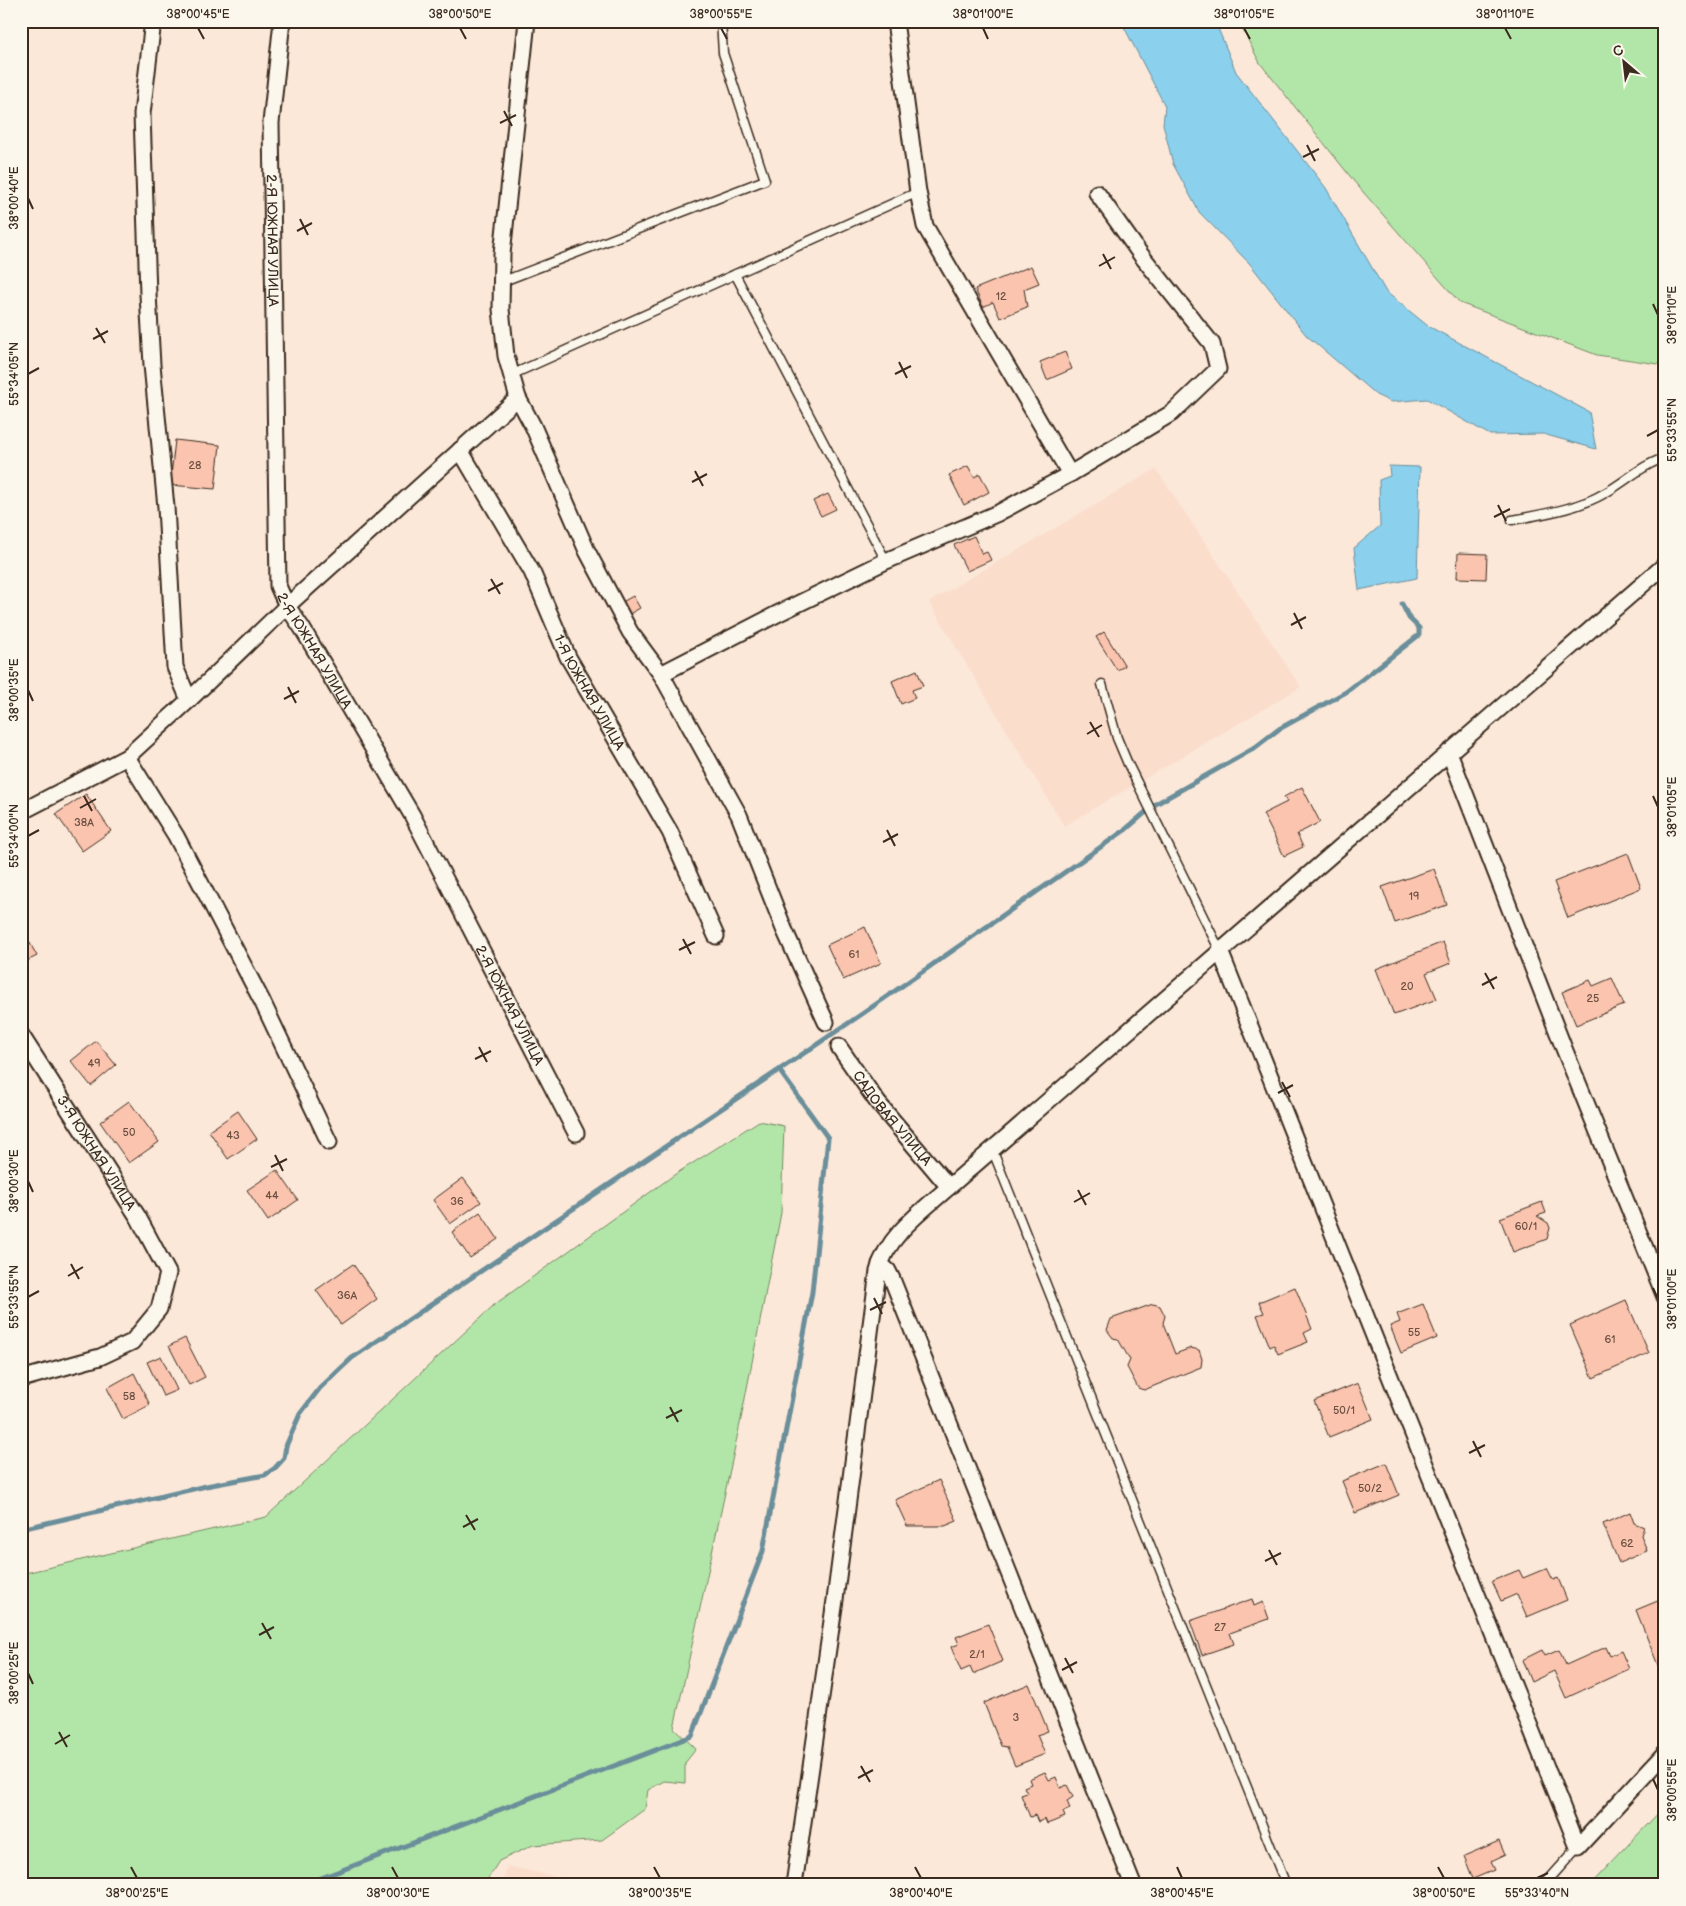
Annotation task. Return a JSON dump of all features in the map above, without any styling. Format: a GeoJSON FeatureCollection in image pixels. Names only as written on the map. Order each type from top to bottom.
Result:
{"type":"FeatureCollection","features":[{"type":"Feature","properties":{"kind":"street"},"geometry":{"type":"LineString","coordinates":[[153,21],[142,114],[148,294],[152,366],[166,507],[175,667],[189,700]]}},
{"type":"Feature","properties":{"kind":"street","name":"2-Я ЮЖНАЯ УЛИЦА"},"geometry":{"type":"LineString","coordinates":[[282,21],[272,123],[278,586],[287,606],[302,628],[412,816],[576,1133]]}},
{"type":"Feature","properties":{"kind":"street"},"geometry":{"type":"LineString","coordinates":[[527,21],[502,254],[501,309],[506,356],[511,375],[518,398],[533,426],[587,552],[630,632],[661,674],[739,815],[784,929],[826,1022]]}},
{"type":"Feature","properties":{"kind":"street"},"geometry":{"type":"LineString","coordinates":[[895,21],[918,192],[925,226],[1070,474]]}},
{"type":"Feature","properties":{"kind":"street"},"geometry":{"type":"LineString","coordinates":[[661,674],[779,613],[886,561],[998,512],[1070,474],[1172,413],[1218,369],[1212,344],[1142,255],[1097,192]]}},
{"type":"Feature","properties":{"kind":"street"},"geometry":{"type":"LineString","coordinates":[[21,812],[127,757],[287,606],[518,398]]}},
{"type":"Feature","properties":{"kind":"street","name":"1-Я ЮЖНАЯ УЛИЦА"},"geometry":{"type":"LineString","coordinates":[[460,450],[532,572],[568,657],[670,832],[716,936]]}},
{"type":"Feature","properties":{"kind":"street"},"geometry":{"type":"LineString","coordinates":[[794,1885],[835,1600],[880,1264],[886,1249],[949,1187],[992,1149],[1665,564]]}},
{"type":"Feature","properties":{"kind":"street"},"geometry":{"type":"LineString","coordinates":[[1449,752],[1563,1046],[1665,1297]]}},
{"type":"Feature","properties":{"kind":"street"},"geometry":{"type":"LineString","coordinates":[[127,757],[185,853],[262,1001],[329,1142]]}},
{"type":"Feature","properties":{"kind":"street"},"geometry":{"type":"LineString","coordinates":[[1220,951],[1578,1847],[1665,1753]]}},
{"type":"Feature","properties":{"kind":"street","name":"3-Я ЮЖНАЯ УЛИЦА"},"geometry":{"type":"LineString","coordinates":[[21,1035],[138,1217],[168,1273],[159,1309],[132,1342],[100,1357],[21,1379]]}},
{"type":"Feature","properties":{"kind":"street","name":"САДОВАЯ УЛИЦА"},"geometry":{"type":"LineString","coordinates":[[839,1047],[878,1103],[949,1187]]}},
{"type":"Feature","properties":{"kind":"street"},"geometry":{"type":"LineString","coordinates":[[880,1264],[888,1271],[892,1279],[1133,1885]]}},
{"type":"Feature","properties":{"kind":"lane"},"geometry":{"type":"LineString","coordinates":[[501,282],[765,180],[723,53],[721,21]]}},
{"type":"Feature","properties":{"kind":"lane"},"geometry":{"type":"LineString","coordinates":[[511,375],[918,192]]}},
{"type":"Feature","properties":{"kind":"lane"},"geometry":{"type":"LineString","coordinates":[[735,274],[886,561]]}},
{"type":"Feature","properties":{"kind":"lane"},"geometry":{"type":"LineString","coordinates":[[1512,520],[1547,513],[1587,501],[1604,494],[1654,462],[1665,458]]}},
{"type":"Feature","properties":{"kind":"lane"},"geometry":{"type":"LineString","coordinates":[[1102,684],[1117,738],[1128,764],[1220,951]]}},
{"type":"Feature","properties":{"kind":"lane"},"geometry":{"type":"LineString","coordinates":[[992,1149],[1286,1885]]}},
{"type":"Feature","properties":{"kind":"lane"},"geometry":{"type":"LineString","coordinates":[[1544,1885],[1578,1847]]}},
{"type":"Feature","properties":{"kind":"shaded area"},"geometry":{"type":"Polygon","coordinates":[[[1156,469],[1301,687],[1064,826],[929,602],[1156,469]]]}},
{"type":"Feature","properties":{"kind":"shaded area"},"geometry":{"type":"Polygon","coordinates":[[[507,1866],[593,1885],[502,1885],[507,1866]]]}},
{"type":"Feature","properties":{"kind":"green space"},"geometry":{"type":"Polygon","coordinates":[[[1238,21],[1665,21],[1665,365],[1597,355],[1460,303],[1357,185],[1260,63],[1238,21]]]}},
{"type":"Feature","properties":{"kind":"green space"},"geometry":{"type":"Polygon","coordinates":[[[759,1121],[784,1126],[781,1213],[741,1419],[674,1728],[696,1749],[685,1763],[685,1783],[664,1781],[648,1790],[645,1809],[602,1840],[533,1845],[499,1861],[484,1885],[21,1885],[21,1574],[266,1517],[494,1305],[674,1175],[759,1121]]]}},
{"type":"Feature","properties":{"kind":"green space"},"geometry":{"type":"Polygon","coordinates":[[[1665,1806],[1665,1885],[1590,1885],[1665,1806]]]}},
{"type":"Feature","properties":{"kind":"water"},"geometry":{"type":"Polygon","coordinates":[[[1123,21],[1215,21],[1236,72],[1326,188],[1386,292],[1428,326],[1589,412],[1596,449],[1543,434],[1490,435],[1427,399],[1391,402],[1376,395],[1306,335],[1250,264],[1199,212],[1173,164],[1163,124],[1165,106],[1123,25],[1123,21]]]}},
{"type":"Feature","properties":{"kind":"water"},"geometry":{"type":"Polygon","coordinates":[[[1389,466],[1420,467],[1417,578],[1359,590],[1354,548],[1380,526],[1379,480],[1390,476],[1389,466]]]}},
{"type":"Feature","properties":{"kind":"building"},"geometry":{"type":"Polygon","coordinates":[[[1031,266],[1039,283],[1024,289],[1027,307],[1000,318],[993,302],[983,307],[975,289],[1031,266]]]}},
{"type":"Feature","properties":{"kind":"building"},"geometry":{"type":"Polygon","coordinates":[[[1065,352],[1072,369],[1047,380],[1040,362],[1065,352]]]}},
{"type":"Feature","properties":{"kind":"building"},"geometry":{"type":"Polygon","coordinates":[[[175,440],[220,445],[215,489],[170,485],[175,440]]]}},
{"type":"Feature","properties":{"kind":"building"},"geometry":{"type":"Polygon","coordinates":[[[968,466],[974,477],[980,474],[989,492],[964,505],[949,475],[968,466]]]}},
{"type":"Feature","properties":{"kind":"building"},"geometry":{"type":"Polygon","coordinates":[[[828,494],[836,509],[821,516],[813,501],[828,494]]]}},
{"type":"Feature","properties":{"kind":"building"},"geometry":{"type":"Polygon","coordinates":[[[974,536],[982,554],[987,552],[991,560],[967,571],[954,545],[974,536]]]}},
{"type":"Feature","properties":{"kind":"building"},"geometry":{"type":"Polygon","coordinates":[[[1458,553],[1487,554],[1486,579],[1457,578],[1458,553]]]}},
{"type":"Feature","properties":{"kind":"building"},"geometry":{"type":"Polygon","coordinates":[[[633,596],[640,608],[626,616],[619,604],[633,596]]]}},
{"type":"Feature","properties":{"kind":"building"},"geometry":{"type":"Polygon","coordinates":[[[1104,632],[1125,666],[1117,670],[1096,637],[1104,632]]]}},
{"type":"Feature","properties":{"kind":"building"},"geometry":{"type":"Polygon","coordinates":[[[917,670],[923,686],[912,690],[915,698],[901,704],[892,681],[917,670]]]}},
{"type":"Feature","properties":{"kind":"building"},"geometry":{"type":"Polygon","coordinates":[[[1302,787],[1320,822],[1297,834],[1303,847],[1284,856],[1263,814],[1287,802],[1284,797],[1302,787]]]}},
{"type":"Feature","properties":{"kind":"building"},"geometry":{"type":"Polygon","coordinates":[[[86,794],[111,831],[82,851],[56,814],[86,794]]]}},
{"type":"Feature","properties":{"kind":"building"},"geometry":{"type":"Polygon","coordinates":[[[1628,853],[1641,888],[1568,918],[1554,882],[1628,853]]]}},
{"type":"Feature","properties":{"kind":"building"},"geometry":{"type":"Polygon","coordinates":[[[1434,869],[1447,905],[1395,923],[1382,887],[1434,869]]]}},
{"type":"Feature","properties":{"kind":"building"},"geometry":{"type":"Polygon","coordinates":[[[1665,896],[1665,911],[1660,898],[1665,896]]]}},
{"type":"Feature","properties":{"kind":"building"},"geometry":{"type":"Polygon","coordinates":[[[21,927],[37,956],[21,964],[21,927]]]}},
{"type":"Feature","properties":{"kind":"building"},"geometry":{"type":"Polygon","coordinates":[[[865,927],[881,963],[843,980],[827,945],[865,927]]]}},
{"type":"Feature","properties":{"kind":"building"},"geometry":{"type":"Polygon","coordinates":[[[1443,942],[1451,963],[1426,973],[1437,999],[1394,1015],[1376,969],[1443,942]]]}},
{"type":"Feature","properties":{"kind":"building"},"geometry":{"type":"Polygon","coordinates":[[[1612,978],[1624,1005],[1576,1025],[1562,992],[1590,980],[1593,986],[1612,978]]]}},
{"type":"Feature","properties":{"kind":"building"},"geometry":{"type":"Polygon","coordinates":[[[96,1041],[116,1065],[91,1086],[71,1061],[96,1041]]]}},
{"type":"Feature","properties":{"kind":"building"},"geometry":{"type":"Polygon","coordinates":[[[129,1101],[159,1142],[129,1163],[100,1122],[129,1101]]]}},
{"type":"Feature","properties":{"kind":"building"},"geometry":{"type":"Polygon","coordinates":[[[238,1111],[257,1139],[228,1159],[209,1131],[238,1111]]]}},
{"type":"Feature","properties":{"kind":"building"},"geometry":{"type":"Polygon","coordinates":[[[277,1170],[298,1200],[268,1221],[247,1190],[277,1170]]]}},
{"type":"Feature","properties":{"kind":"building"},"geometry":{"type":"Polygon","coordinates":[[[463,1178],[481,1202],[450,1224],[433,1200],[463,1178]]]}},
{"type":"Feature","properties":{"kind":"building"},"geometry":{"type":"Polygon","coordinates":[[[1542,1202],[1546,1213],[1537,1216],[1548,1223],[1550,1228],[1547,1239],[1513,1252],[1500,1218],[1542,1202]]]}},
{"type":"Feature","properties":{"kind":"building"},"geometry":{"type":"Polygon","coordinates":[[[480,1212],[498,1239],[470,1258],[452,1232],[480,1212]]]}},
{"type":"Feature","properties":{"kind":"building"},"geometry":{"type":"Polygon","coordinates":[[[353,1264],[377,1299],[341,1325],[316,1290],[353,1264]]]}},
{"type":"Feature","properties":{"kind":"building"},"geometry":{"type":"Polygon","coordinates":[[[1295,1287],[1312,1329],[1304,1333],[1308,1342],[1278,1354],[1274,1345],[1270,1347],[1257,1315],[1264,1313],[1259,1302],[1295,1287]]]}},
{"type":"Feature","properties":{"kind":"building"},"geometry":{"type":"Polygon","coordinates":[[[1626,1300],[1649,1353],[1593,1378],[1570,1325],[1626,1300]]]}},
{"type":"Feature","properties":{"kind":"building"},"geometry":{"type":"Polygon","coordinates":[[[1153,1304],[1160,1306],[1165,1316],[1163,1323],[1175,1354],[1191,1348],[1199,1350],[1202,1359],[1201,1367],[1144,1390],[1138,1388],[1127,1367],[1130,1360],[1118,1339],[1113,1338],[1107,1330],[1111,1319],[1153,1304]]]}},
{"type":"Feature","properties":{"kind":"building"},"geometry":{"type":"Polygon","coordinates":[[[1423,1304],[1437,1338],[1401,1353],[1390,1326],[1400,1322],[1397,1314],[1423,1304]]]}},
{"type":"Feature","properties":{"kind":"building"},"geometry":{"type":"Polygon","coordinates":[[[185,1338],[205,1377],[189,1385],[169,1346],[185,1338]]]}},
{"type":"Feature","properties":{"kind":"building"},"geometry":{"type":"Polygon","coordinates":[[[161,1356],[177,1390],[163,1396],[147,1362],[161,1356]]]}},
{"type":"Feature","properties":{"kind":"building"},"geometry":{"type":"Polygon","coordinates":[[[134,1373],[150,1405],[123,1419],[107,1388],[134,1373]]]}},
{"type":"Feature","properties":{"kind":"building"},"geometry":{"type":"Polygon","coordinates":[[[1358,1383],[1373,1419],[1329,1437],[1314,1401],[1358,1383]]]}},
{"type":"Feature","properties":{"kind":"building"},"geometry":{"type":"Polygon","coordinates":[[[1386,1463],[1399,1495],[1355,1513],[1342,1481],[1386,1463]]]}},
{"type":"Feature","properties":{"kind":"building"},"geometry":{"type":"Polygon","coordinates":[[[939,1480],[957,1521],[945,1526],[907,1526],[895,1500],[939,1480]]]}},
{"type":"Feature","properties":{"kind":"building"},"geometry":{"type":"Polygon","coordinates":[[[1630,1512],[1634,1523],[1644,1527],[1641,1535],[1647,1551],[1619,1563],[1603,1524],[1630,1512]]]}},
{"type":"Feature","properties":{"kind":"building"},"geometry":{"type":"Polygon","coordinates":[[[1547,1568],[1553,1580],[1558,1578],[1567,1600],[1527,1617],[1517,1594],[1501,1601],[1492,1581],[1519,1570],[1523,1578],[1547,1568]]]}},
{"type":"Feature","properties":{"kind":"building"},"geometry":{"type":"Polygon","coordinates":[[[1665,1598],[1665,1677],[1663,1678],[1636,1610],[1665,1598]]]}},
{"type":"Feature","properties":{"kind":"building"},"geometry":{"type":"Polygon","coordinates":[[[1252,1599],[1254,1606],[1263,1602],[1269,1619],[1230,1633],[1234,1644],[1202,1655],[1190,1621],[1252,1599]]]}},
{"type":"Feature","properties":{"kind":"building"},"geometry":{"type":"Polygon","coordinates":[[[988,1624],[1003,1661],[973,1674],[970,1667],[961,1671],[951,1647],[959,1644],[956,1637],[988,1624]]]}},
{"type":"Feature","properties":{"kind":"building"},"geometry":{"type":"Polygon","coordinates":[[[1606,1647],[1610,1656],[1621,1651],[1629,1669],[1566,1698],[1554,1671],[1531,1682],[1522,1660],[1542,1650],[1545,1656],[1559,1650],[1566,1665],[1606,1647]]]}},
{"type":"Feature","properties":{"kind":"building"},"geometry":{"type":"Polygon","coordinates":[[[1029,1684],[1048,1731],[1037,1735],[1045,1754],[1015,1766],[1007,1747],[1001,1746],[984,1703],[1029,1684]]]}},
{"type":"Feature","properties":{"kind":"building"},"geometry":{"type":"Polygon","coordinates":[[[1045,1772],[1049,1780],[1056,1777],[1060,1788],[1067,1785],[1073,1797],[1067,1801],[1070,1809],[1063,1812],[1065,1817],[1047,1824],[1045,1819],[1038,1822],[1035,1815],[1030,1817],[1021,1795],[1027,1793],[1024,1787],[1031,1784],[1029,1779],[1045,1772]]]}},
{"type":"Feature","properties":{"kind":"building"},"geometry":{"type":"Polygon","coordinates":[[[1499,1841],[1505,1855],[1490,1862],[1494,1870],[1473,1879],[1464,1856],[1499,1841]]]}},
{"type":"Feature","properties":{"kind":"waterway"},"geometry":{"type":"LineString","coordinates":[[21,1529],[206,1486],[265,1475],[284,1458],[286,1446],[300,1414],[320,1388],[352,1358],[862,1014],[1125,830],[1154,805],[1253,749],[1279,729],[1346,692],[1419,635],[1419,628],[1409,618],[1402,604]]}},
{"type":"Feature","properties":{"kind":"waterway"},"geometry":{"type":"LineString","coordinates":[[303,1885],[692,1736],[763,1551],[812,1292],[828,1138],[779,1070]]}}]}
